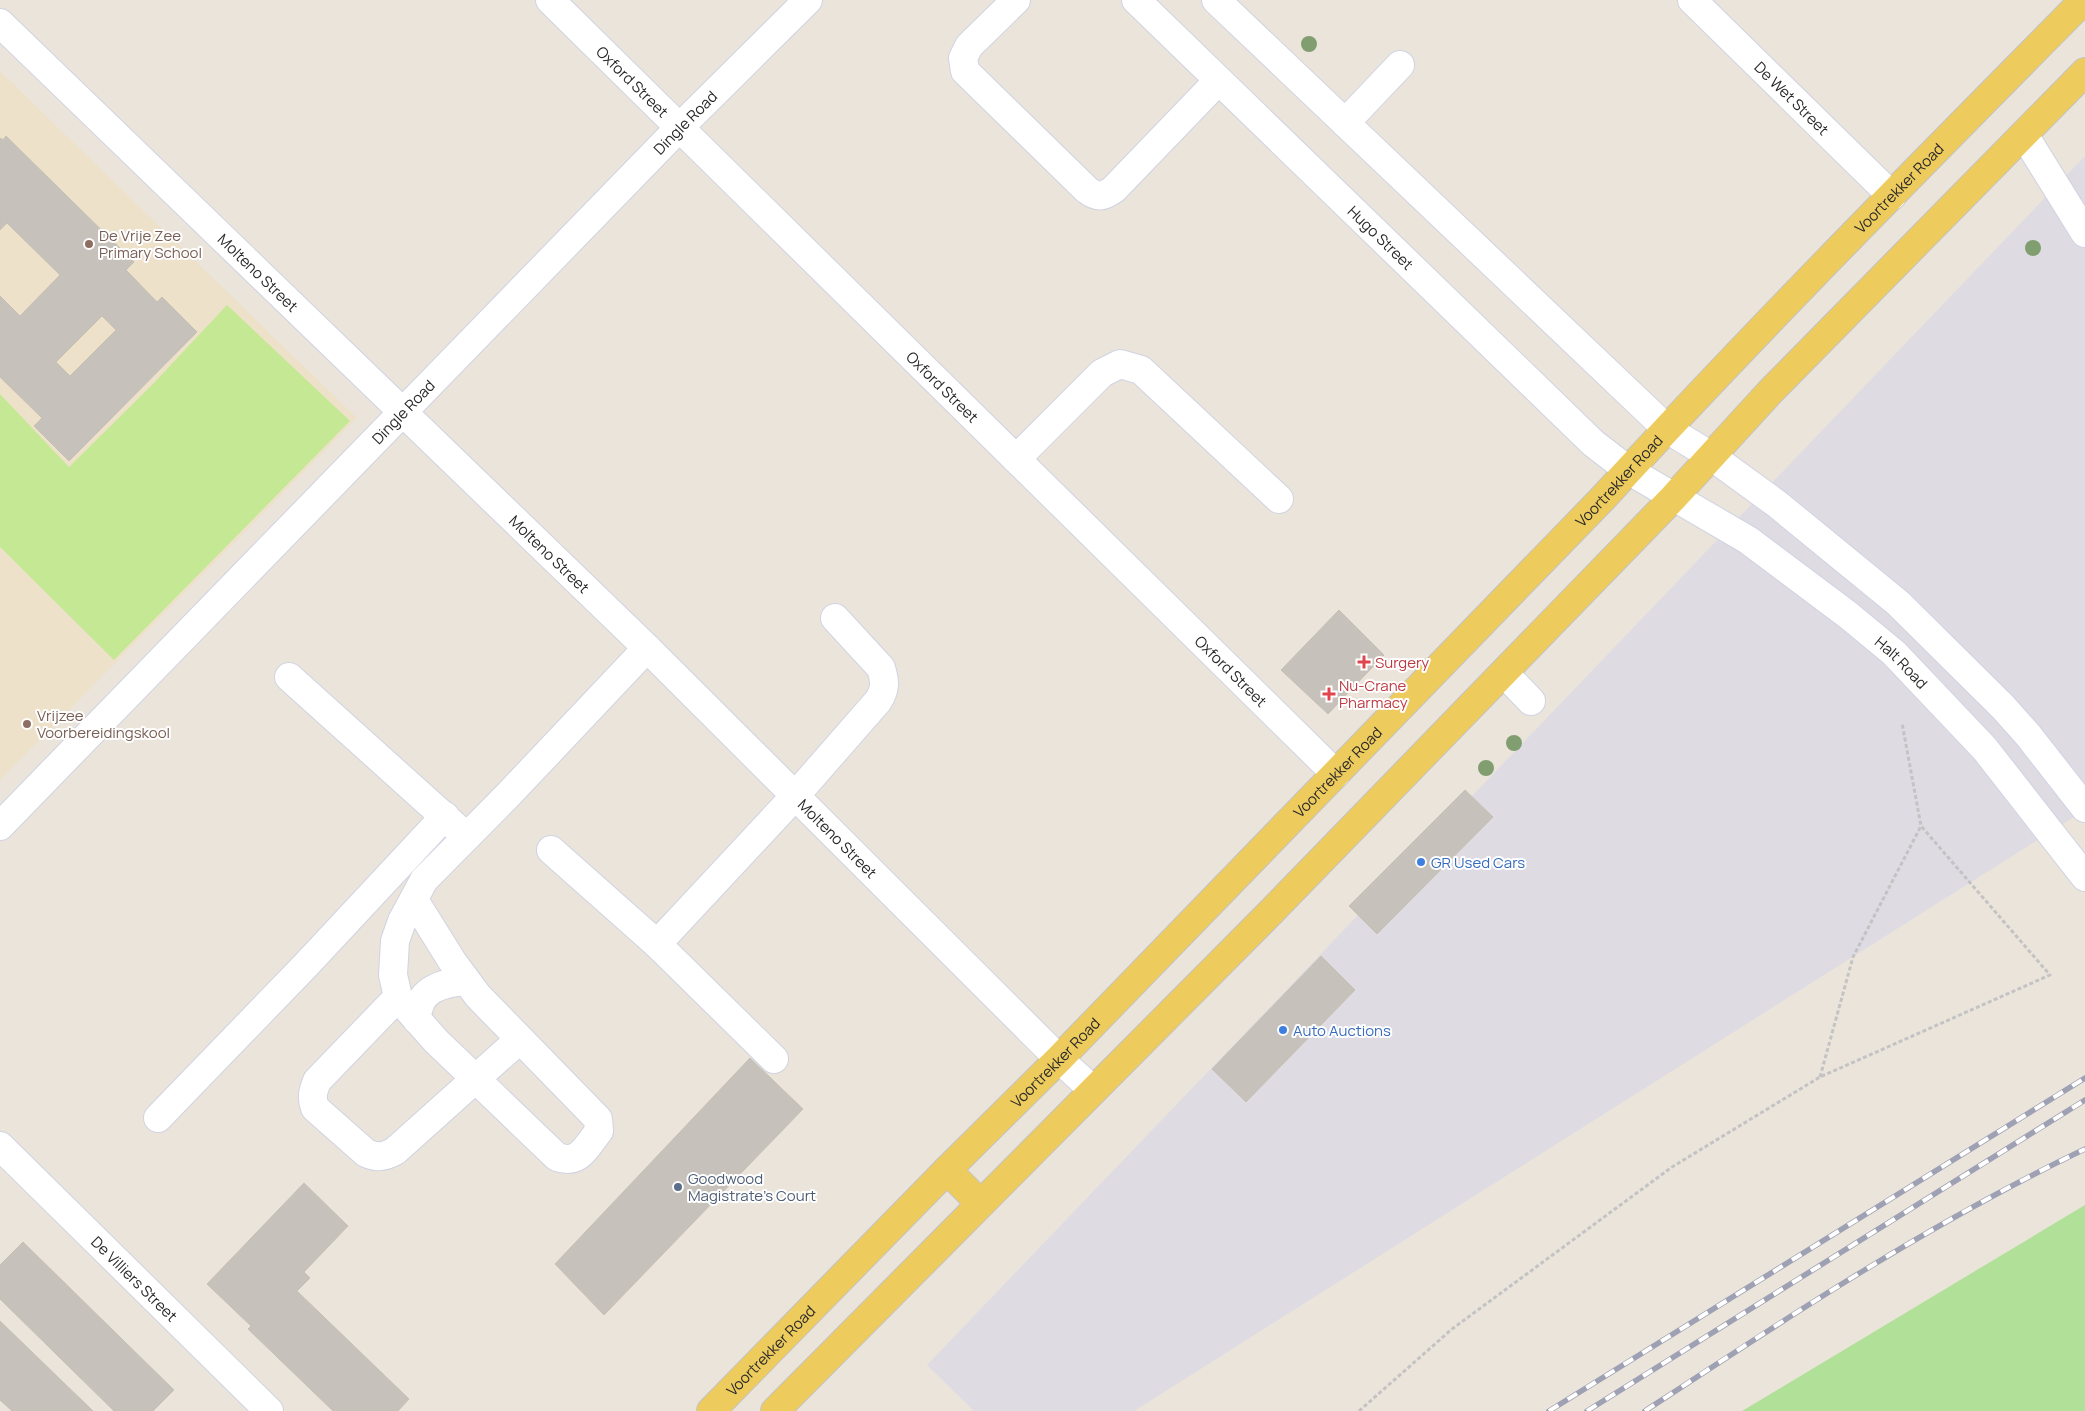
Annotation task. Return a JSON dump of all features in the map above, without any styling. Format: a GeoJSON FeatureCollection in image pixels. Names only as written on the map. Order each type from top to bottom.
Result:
{"type":"FeatureCollection","features":[{"type":"Feature","properties":{"kind":"main road","name":"Voortrekker Road"},"geometry":{"type":"LineString","coordinates":[[711,1411],[947,1170],[1059,1059],[1336,774],[1666,429],[2084,0]]}},
{"type":"Feature","properties":{"kind":"main road"},"geometry":{"type":"LineString","coordinates":[[775,1411],[1271,912],[1673,498],[1769,394],[2085,72]]}},
{"type":"Feature","properties":{"kind":"main road"},"geometry":{"type":"LineString","coordinates":[[947,1170],[980,1203]]}},
{"type":"Feature","properties":{"kind":"street","name":"Oxford Street"},"geometry":{"type":"LineString","coordinates":[[550,0],[1336,774]]}},
{"type":"Feature","properties":{"kind":"street","name":"Dingle Road"},"geometry":{"type":"LineString","coordinates":[[0,826],[680,127],[808,0]]}},
{"type":"Feature","properties":{"kind":"street"},"geometry":{"type":"LineString","coordinates":[[1016,0],[969,46],[963,58],[966,70],[1087,190],[1096,196],[1104,196],[1114,188],[1218,81]]}},
{"type":"Feature","properties":{"kind":"street","name":"Hugo Street"},"geometry":{"type":"LineString","coordinates":[[1136,0],[1593,443],[1628,470],[1673,498]]}},
{"type":"Feature","properties":{"kind":"street"},"geometry":{"type":"LineString","coordinates":[[1216,0],[1666,429],[1711,456],[1777,504],[1898,603],[2003,707],[2028,735],[2085,808]]}},
{"type":"Feature","properties":{"kind":"street","name":"De Wet Street"},"geometry":{"type":"LineString","coordinates":[[1697,2],[1892,196]]}},
{"type":"Feature","properties":{"kind":"street","name":"Molteno Street"},"geometry":{"type":"LineString","coordinates":[[0,22],[647,648],[1059,1059],[1093,1090]]}},
{"type":"Feature","properties":{"kind":"street"},"geometry":{"type":"LineString","coordinates":[[1345,123],[1400,65]]}},
{"type":"Feature","properties":{"kind":"street"},"geometry":{"type":"LineString","coordinates":[[2024,135],[2085,233]]}},
{"type":"Feature","properties":{"kind":"street"},"geometry":{"type":"LineString","coordinates":[[1016,459],[1102,373],[1120,364],[1141,370],[1279,499]]}},
{"type":"Feature","properties":{"kind":"street","name":"Halt Road"},"geometry":{"type":"LineString","coordinates":[[1673,498],[1748,540],[1848,615],[1894,653],[1985,749],[2085,877]]}},
{"type":"Feature","properties":{"kind":"street"},"geometry":{"type":"LineString","coordinates":[[657,944],[795,796],[878,701],[884,691],[884,678],[881,668],[836,618]]}},
{"type":"Feature","properties":{"kind":"street"},"geometry":{"type":"LineString","coordinates":[[414,900],[466,981],[519,1040],[598,1119],[599,1131],[581,1154],[570,1160],[557,1157],[417,1020],[398,997],[392,974],[395,941],[402,921],[424,880],[510,793],[647,648]]}},
{"type":"Feature","properties":{"kind":"street"},"geometry":{"type":"LineString","coordinates":[[1504,673],[1531,701]]}},
{"type":"Feature","properties":{"kind":"street"},"geometry":{"type":"LineString","coordinates":[[289,677],[466,837]]}},
{"type":"Feature","properties":{"kind":"street"},"geometry":{"type":"LineString","coordinates":[[158,1118],[306,965],[445,816]]}},
{"type":"Feature","properties":{"kind":"street"},"geometry":{"type":"LineString","coordinates":[[551,850],[657,944],[774,1059]]}},
{"type":"Feature","properties":{"kind":"street"},"geometry":{"type":"LineString","coordinates":[[417,1020],[419,1004],[431,990],[449,982],[466,981]]}},
{"type":"Feature","properties":{"kind":"street"},"geometry":{"type":"LineString","coordinates":[[398,997],[317,1081],[313,1092],[315,1108],[366,1153],[376,1157],[386,1156],[395,1151],[519,1040]]}},
{"type":"Feature","properties":{"kind":"street","name":"De Villiers Street"},"geometry":{"type":"LineString","coordinates":[[0,1146],[269,1411]]}},
{"type":"Feature","properties":{"kind":"path"},"geometry":{"type":"LineString","coordinates":[[1360,1411],[1452,1328],[1672,1167],[1820,1077],[2050,975],[1921,826],[1902,724]]}},
{"type":"Feature","properties":{"kind":"path"},"geometry":{"type":"LineString","coordinates":[[1820,1077],[1852,957],[1921,826]]}},
{"type":"Feature","properties":{"kind":"shaded area","name":"De Vrije Zee Primary School"},"geometry":{"type":"Polygon","coordinates":[[[0,71],[357,418],[0,780],[0,71]]]}},
{"type":"Feature","properties":{"kind":"shaded area"},"geometry":{"type":"Polygon","coordinates":[[[2085,156],[2085,810],[1134,1411],[974,1411],[927,1365],[2085,156]]]}},
{"type":"Feature","properties":{"kind":"green space"},"geometry":{"type":"Polygon","coordinates":[[[227,305],[350,421],[114,660],[0,547],[0,394],[69,467],[152,385],[227,305]]]}},
{"type":"Feature","properties":{"kind":"green space"},"geometry":{"type":"Polygon","coordinates":[[[2085,1205],[2085,1411],[1742,1411],[2085,1205]]]}},
{"type":"Feature","properties":{"kind":"building"},"geometry":{"type":"Polygon","coordinates":[[[6,136],[134,262],[126,270],[157,302],[162,297],[197,332],[69,461],[34,426],[42,418],[0,377],[0,296],[20,316],[60,275],[7,223],[0,230],[0,138],[3,140],[6,136]],[[102,316],[56,362],[70,376],[116,330],[102,316]]]}},
{"type":"Feature","properties":{"kind":"building"},"geometry":{"type":"Polygon","coordinates":[[[1339,610],[1384,655],[1328,714],[1281,670],[1339,610]]]}},
{"type":"Feature","properties":{"kind":"building","name":"GR Used Cars"},"geometry":{"type":"Polygon","coordinates":[[[1465,790],[1493,817],[1377,934],[1349,906],[1465,790]]]}},
{"type":"Feature","properties":{"kind":"building","name":"Auto Auctions"},"geometry":{"type":"Polygon","coordinates":[[[1321,956],[1355,990],[1246,1102],[1212,1069],[1321,956]]]}},
{"type":"Feature","properties":{"kind":"building","name":"Goodwood Magistrate's Court"},"geometry":{"type":"Polygon","coordinates":[[[750,1058],[803,1109],[604,1315],[555,1264],[750,1058]]]}},
{"type":"Feature","properties":{"kind":"building"},"geometry":{"type":"Polygon","coordinates":[[[304,1183],[348,1226],[304,1272],[310,1278],[297,1291],[409,1399],[398,1411],[333,1411],[248,1329],[251,1326],[207,1284],[304,1183]]]}},
{"type":"Feature","properties":{"kind":"building"},"geometry":{"type":"Polygon","coordinates":[[[23,1242],[174,1390],[153,1411],[114,1411],[0,1299],[0,1265],[23,1242]]]}},
{"type":"Feature","properties":{"kind":"building"},"geometry":{"type":"Polygon","coordinates":[[[0,1321],[93,1411],[12,1411],[0,1400],[0,1321]]]}},
{"type":"Feature","properties":{"kind":"railway"},"geometry":{"type":"LineString","coordinates":[[1549,1411],[2085,1078]]}},
{"type":"Feature","properties":{"kind":"railway"},"geometry":{"type":"LineString","coordinates":[[1587,1411],[2085,1100]]}},
{"type":"Feature","properties":{"kind":"railway"},"geometry":{"type":"LineString","coordinates":[[1645,1411],[1860,1272],[1971,1208],[2085,1149]]}},
{"type":"Feature","properties":{"kind":"place","name":"De Vrije Zee Primary School"},"geometry":{"type":"Point","coordinates":[89,244]}},
{"type":"Feature","properties":{"kind":"place","name":"Surgery"},"geometry":{"type":"Point","coordinates":[1364,662]}},
{"type":"Feature","properties":{"kind":"place","name":"Nu-Crane Pharmacy"},"geometry":{"type":"Point","coordinates":[1329,694]}},
{"type":"Feature","properties":{"kind":"place","name":"Vrijzee Voorbereidingskool"},"geometry":{"type":"Point","coordinates":[27,724]}},
{"type":"Feature","properties":{"kind":"place","name":"GR Used Cars"},"geometry":{"type":"Point","coordinates":[1421,862]}},
{"type":"Feature","properties":{"kind":"place","name":"Auto Auctions"},"geometry":{"type":"Point","coordinates":[1283,1030]}},
{"type":"Feature","properties":{"kind":"place","name":"Goodwood Magistrate's Court"},"geometry":{"type":"Point","coordinates":[678,1187]}}]}
